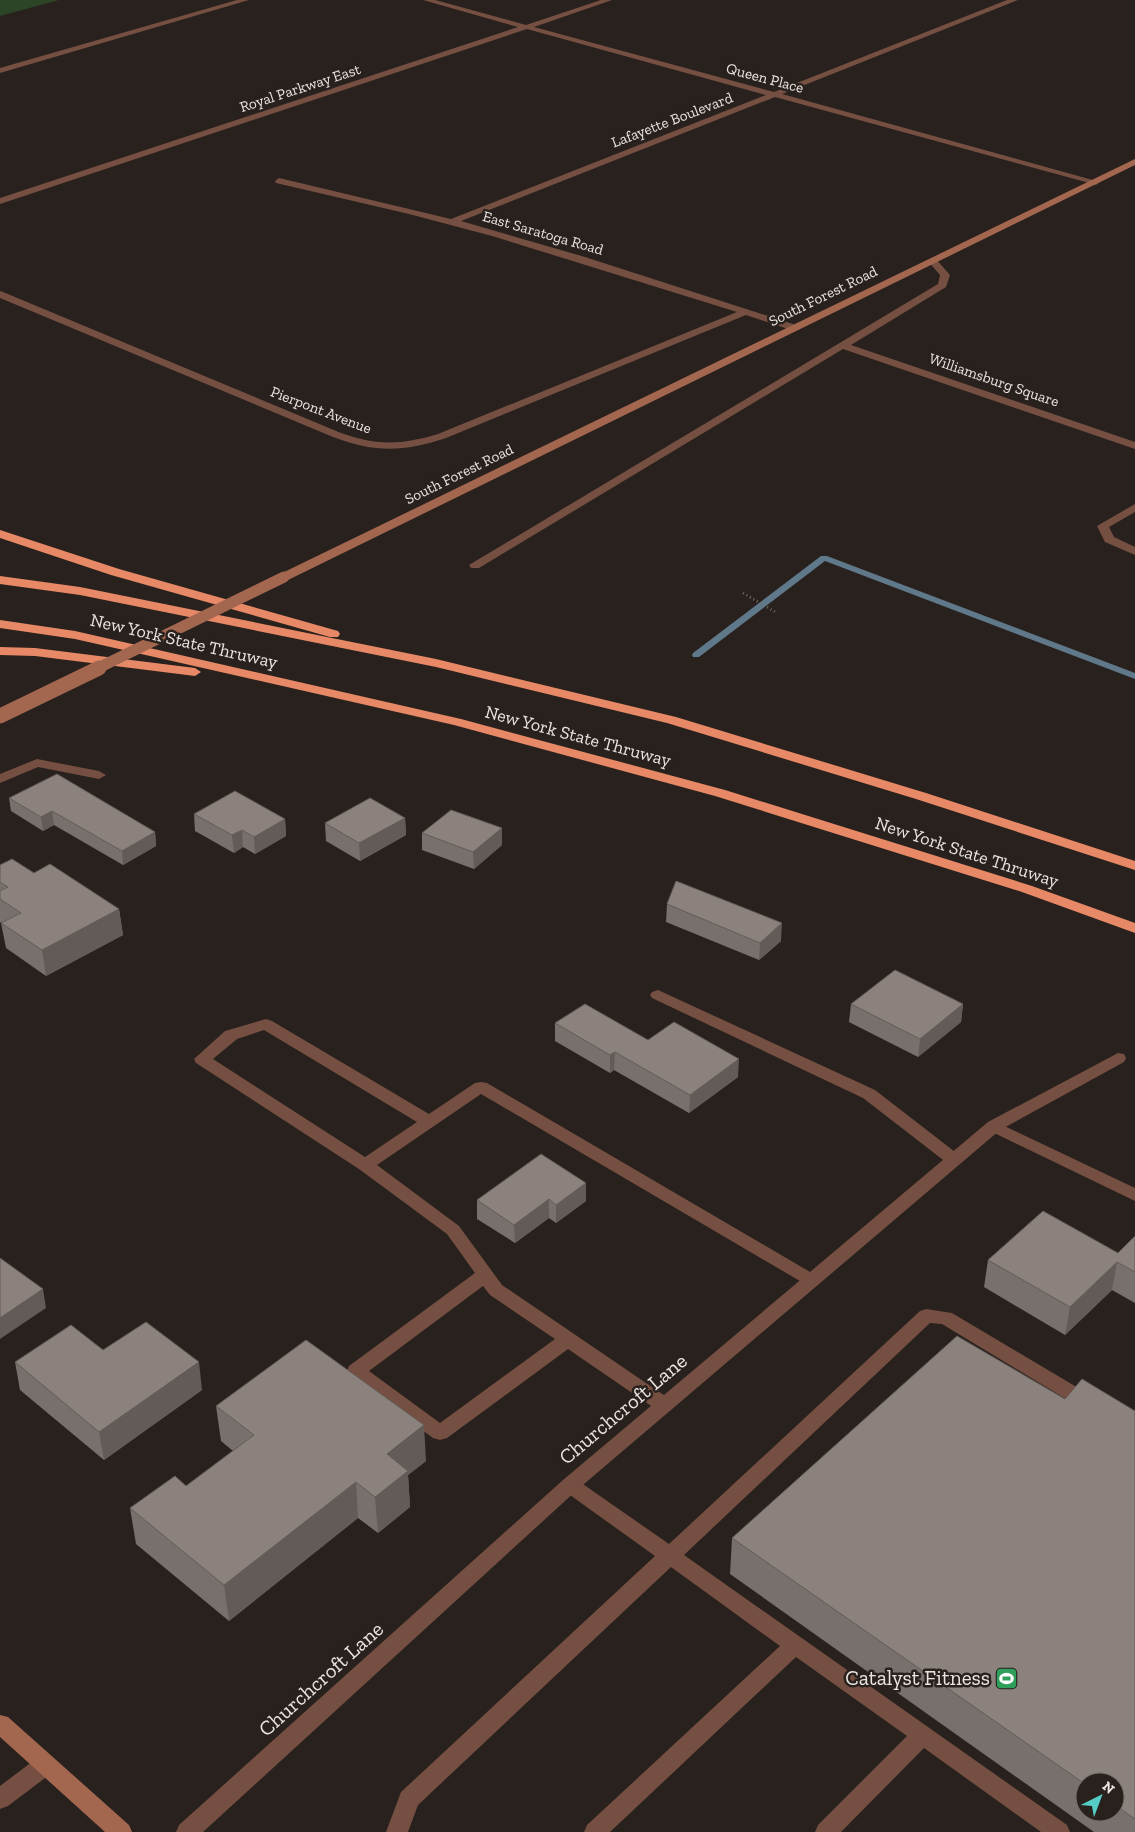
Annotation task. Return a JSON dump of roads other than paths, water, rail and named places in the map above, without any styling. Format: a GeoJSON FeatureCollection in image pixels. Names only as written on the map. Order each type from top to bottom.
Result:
{"type":"FeatureCollection","features":[{"type":"Feature","properties":{"kind":"highway"},"geometry":{"type":"LineString","coordinates":[[0,534],[115,572],[436,663]]}},
{"type":"Feature","properties":{"kind":"highway","name":"New York State Thruway"},"geometry":{"type":"LineString","coordinates":[[0,580],[80,591],[436,663],[671,720],[921,796],[1135,866]]}},
{"type":"Feature","properties":{"kind":"highway","name":"New York State Thruway"},"geometry":{"type":"LineString","coordinates":[[0,624],[75,635],[456,722],[720,793],[1027,889],[1135,928]]}},
{"type":"Feature","properties":{"kind":"highway"},"geometry":{"type":"LineString","coordinates":[[0,651],[35,652],[270,680]]}},
{"type":"Feature","properties":{"kind":"street"},"geometry":{"type":"LineString","coordinates":[[0,71],[245,0]]}},
{"type":"Feature","properties":{"kind":"street","name":"Queen Place"},"geometry":{"type":"LineString","coordinates":[[427,0],[1096,182]]}},
{"type":"Feature","properties":{"kind":"street","name":"Royal Parkway East"},"geometry":{"type":"LineString","coordinates":[[0,201],[608,0]]}},
{"type":"Feature","properties":{"kind":"street","name":"Lafayette Boulevard"},"geometry":{"type":"LineString","coordinates":[[451,222],[1014,0]]}},
{"type":"Feature","properties":{"kind":"street","name":"South Forest Road"},"geometry":{"type":"LineString","coordinates":[[0,716],[1135,162]]}},
{"type":"Feature","properties":{"kind":"street","name":"East Saratoga Road"},"geometry":{"type":"LineString","coordinates":[[279,182],[451,222],[629,274],[795,328]]}},
{"type":"Feature","properties":{"kind":"street"},"geometry":{"type":"LineString","coordinates":[[475,565],[943,284],[944,275],[933,261]]}},
{"type":"Feature","properties":{"kind":"street","name":"Pierpont Avenue"},"geometry":{"type":"LineString","coordinates":[[0,294],[336,435],[361,444],[385,448],[414,445],[442,436],[746,312]]}},
{"type":"Feature","properties":{"kind":"street","name":"Williamsburg Square"},"geometry":{"type":"LineString","coordinates":[[842,345],[1135,446]]}},
{"type":"Feature","properties":{"kind":"street"},"geometry":{"type":"LineString","coordinates":[[1135,507],[1103,526],[1109,539],[1135,551]]}},
{"type":"Feature","properties":{"kind":"street"},"geometry":{"type":"LineString","coordinates":[[0,779],[36,763],[99,775]]}},
{"type":"Feature","properties":{"kind":"street"},"geometry":{"type":"LineString","coordinates":[[658,994],[868,1094],[953,1159]]}},
{"type":"Feature","properties":{"kind":"street"},"geometry":{"type":"LineString","coordinates":[[429,1122],[266,1024],[231,1035],[202,1059],[365,1165],[453,1230],[496,1290],[664,1405]]}},
{"type":"Feature","properties":{"kind":"street","name":"Churchcroft Lane"},"geometry":{"type":"LineString","coordinates":[[187,1832],[570,1485],[953,1159],[994,1126],[1118,1058]]}},
{"type":"Feature","properties":{"kind":"street"},"geometry":{"type":"LineString","coordinates":[[365,1165],[481,1086],[811,1280]]}},
{"type":"Feature","properties":{"kind":"street"},"geometry":{"type":"LineString","coordinates":[[994,1126],[1135,1195]]}},
{"type":"Feature","properties":{"kind":"street"},"geometry":{"type":"LineString","coordinates":[[485,1275],[356,1371],[440,1433],[568,1339]]}},
{"type":"Feature","properties":{"kind":"street"},"geometry":{"type":"LineString","coordinates":[[396,1832],[409,1799],[926,1316],[946,1318],[1102,1411]]}},
{"type":"Feature","properties":{"kind":"street"},"geometry":{"type":"LineString","coordinates":[[570,1485],[923,1735],[1047,1829]]}},
{"type":"Feature","properties":{"kind":"street"},"geometry":{"type":"LineString","coordinates":[[595,1832],[795,1645]]}},
{"type":"Feature","properties":{"kind":"street"},"geometry":{"type":"LineString","coordinates":[[0,1724],[121,1832]]}},
{"type":"Feature","properties":{"kind":"street"},"geometry":{"type":"LineString","coordinates":[[826,1832],[923,1735]]}},
{"type":"Feature","properties":{"kind":"street"},"geometry":{"type":"LineString","coordinates":[[0,1799],[45,1765]]}},
{"type":"Feature","properties":{"kind":"waterway"},"geometry":{"type":"LineString","coordinates":[[696,655],[824,558],[1135,676]]}},
{"type":"Feature","properties":{"kind":"place","name":"Catalyst Fitness"},"geometry":{"type":"Point","coordinates":[1006,1678]}}]}
